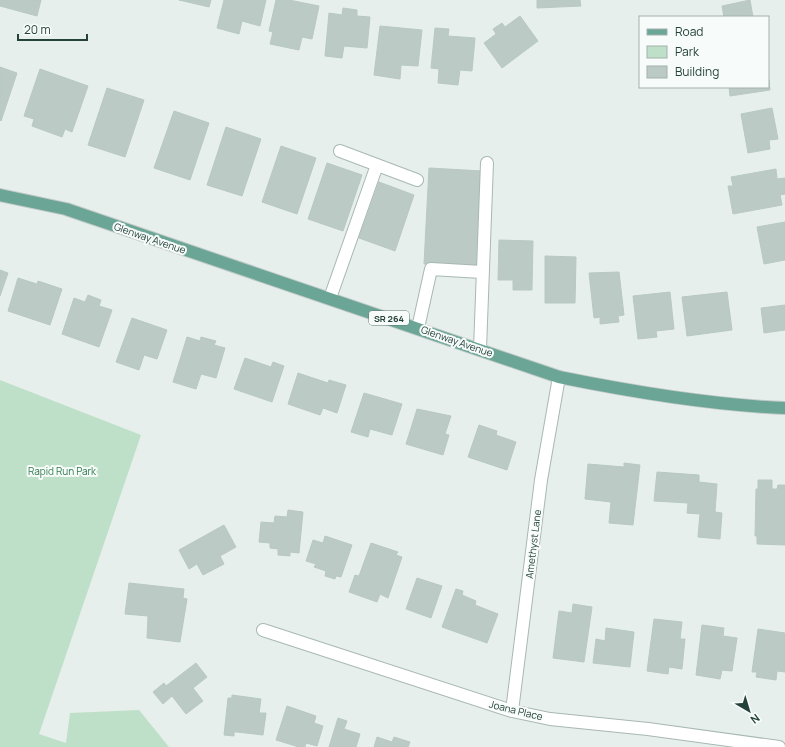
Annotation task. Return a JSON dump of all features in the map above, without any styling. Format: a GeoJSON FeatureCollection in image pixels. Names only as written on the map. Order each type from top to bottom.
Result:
{"type":"FeatureCollection","features":[{"type":"Feature","properties":{"kind":"main road","name":"Glenway Avenue"},"geometry":{"type":"LineString","coordinates":[[0,195],[66,209],[480,349],[558,377],[633,392],[785,408]]}},
{"type":"Feature","properties":{"kind":"street"},"geometry":{"type":"LineString","coordinates":[[340,150],[417,180]]}},
{"type":"Feature","properties":{"kind":"street"},"geometry":{"type":"LineString","coordinates":[[480,349],[487,163]]}},
{"type":"Feature","properties":{"kind":"street"},"geometry":{"type":"LineString","coordinates":[[330,298],[377,165]]}},
{"type":"Feature","properties":{"kind":"street"},"geometry":{"type":"LineString","coordinates":[[418,328],[430,269],[482,272]]}},
{"type":"Feature","properties":{"kind":"street","name":"Amethyst Lane"},"geometry":{"type":"LineString","coordinates":[[512,711],[541,480],[558,377]]}},
{"type":"Feature","properties":{"kind":"street","name":"Joana Place"},"geometry":{"type":"LineString","coordinates":[[263,630],[512,711],[550,719],[648,729],[779,747]]}},
{"type":"Feature","properties":{"kind":"green space","name":"Rapid Run Park"},"geometry":{"type":"Polygon","coordinates":[[[0,380],[141,435],[39,734],[66,743],[70,713],[139,710],[169,747],[0,747],[0,380]]]}},
{"type":"Feature","properties":{"kind":"building"},"geometry":{"type":"Polygon","coordinates":[[[0,0],[41,0],[37,16],[0,6],[0,0]]]}},
{"type":"Feature","properties":{"kind":"building"},"geometry":{"type":"Polygon","coordinates":[[[179,0],[211,0],[209,7],[179,0]]]}},
{"type":"Feature","properties":{"kind":"building"},"geometry":{"type":"Polygon","coordinates":[[[224,0],[266,0],[260,26],[242,21],[239,34],[217,28],[224,0]]]}},
{"type":"Feature","properties":{"kind":"building"},"geometry":{"type":"Polygon","coordinates":[[[276,0],[289,0],[319,6],[312,39],[302,37],[299,50],[270,44],[273,32],[269,31],[276,0]]]}},
{"type":"Feature","properties":{"kind":"building"},"geometry":{"type":"Polygon","coordinates":[[[537,0],[580,0],[581,6],[537,8],[537,0]]]}},
{"type":"Feature","properties":{"kind":"building"},"geometry":{"type":"Polygon","coordinates":[[[750,0],[753,16],[724,16],[722,6],[750,0]]]}},
{"type":"Feature","properties":{"kind":"building"},"geometry":{"type":"Polygon","coordinates":[[[343,8],[357,10],[357,16],[370,17],[367,48],[344,46],[342,58],[325,56],[329,13],[342,15],[343,8]]]}},
{"type":"Feature","properties":{"kind":"building"},"geometry":{"type":"Polygon","coordinates":[[[520,16],[538,41],[502,68],[484,43],[496,34],[493,29],[502,23],[505,27],[520,16]]]}},
{"type":"Feature","properties":{"kind":"building"},"geometry":{"type":"Polygon","coordinates":[[[380,26],[422,30],[418,66],[401,65],[400,79],[374,75],[380,26]]]}},
{"type":"Feature","properties":{"kind":"building"},"geometry":{"type":"Polygon","coordinates":[[[435,28],[449,29],[448,36],[475,38],[472,71],[460,70],[458,85],[438,83],[439,69],[431,68],[435,28]]]}},
{"type":"Feature","properties":{"kind":"building"},"geometry":{"type":"Polygon","coordinates":[[[0,67],[17,73],[1,121],[0,120],[0,67]]]}},
{"type":"Feature","properties":{"kind":"building"},"geometry":{"type":"Polygon","coordinates":[[[40,69],[88,86],[72,132],[65,129],[62,137],[32,126],[34,119],[24,116],[40,69]]]}},
{"type":"Feature","properties":{"kind":"building"},"geometry":{"type":"Polygon","coordinates":[[[769,80],[770,90],[730,96],[729,88],[769,88],[769,80]]]}},
{"type":"Feature","properties":{"kind":"building"},"geometry":{"type":"Polygon","coordinates":[[[107,88],[144,100],[125,157],[88,145],[107,88]]]}},
{"type":"Feature","properties":{"kind":"building"},"geometry":{"type":"Polygon","coordinates":[[[772,108],[778,139],[769,140],[770,149],[748,153],[741,114],[772,108]]]}},
{"type":"Feature","properties":{"kind":"building"},"geometry":{"type":"Polygon","coordinates":[[[174,111],[209,123],[190,180],[154,168],[174,111]]]}},
{"type":"Feature","properties":{"kind":"building"},"geometry":{"type":"Polygon","coordinates":[[[226,127],[261,139],[242,196],[207,185],[226,127]]]}},
{"type":"Feature","properties":{"kind":"building"},"geometry":{"type":"Polygon","coordinates":[[[281,146],[316,158],[297,214],[262,202],[281,146]]]}},
{"type":"Feature","properties":{"kind":"building"},"geometry":{"type":"Polygon","coordinates":[[[327,163],[362,175],[343,231],[308,219],[327,163]]]}},
{"type":"Feature","properties":{"kind":"building"},"geometry":{"type":"Polygon","coordinates":[[[429,168],[482,171],[477,267],[424,264],[429,168]]]}},
{"type":"Feature","properties":{"kind":"building"},"geometry":{"type":"Polygon","coordinates":[[[776,169],[777,179],[785,178],[785,194],[780,195],[782,205],[733,214],[728,186],[733,186],[731,177],[776,169]]]}},
{"type":"Feature","properties":{"kind":"building"},"geometry":{"type":"Polygon","coordinates":[[[379,182],[414,195],[395,251],[359,238],[379,182]]]}},
{"type":"Feature","properties":{"kind":"building"},"geometry":{"type":"Polygon","coordinates":[[[785,222],[785,260],[764,264],[757,227],[785,222]]]}},
{"type":"Feature","properties":{"kind":"building"},"geometry":{"type":"Polygon","coordinates":[[[499,240],[533,241],[532,290],[513,290],[513,280],[498,280],[499,240]]]}},
{"type":"Feature","properties":{"kind":"building"},"geometry":{"type":"Polygon","coordinates":[[[545,256],[576,257],[575,303],[545,303],[545,256]]]}},
{"type":"Feature","properties":{"kind":"building"},"geometry":{"type":"Polygon","coordinates":[[[0,270],[8,273],[0,296],[0,270]]]}},
{"type":"Feature","properties":{"kind":"building"},"geometry":{"type":"Polygon","coordinates":[[[619,272],[624,315],[618,316],[619,322],[600,324],[600,317],[594,318],[589,273],[619,272]]]}},
{"type":"Feature","properties":{"kind":"building"},"geometry":{"type":"Polygon","coordinates":[[[18,278],[37,284],[38,281],[62,289],[50,325],[8,311],[18,278]]]}},
{"type":"Feature","properties":{"kind":"building"},"geometry":{"type":"Polygon","coordinates":[[[670,292],[674,329],[656,331],[657,337],[638,339],[633,296],[670,292]]]}},
{"type":"Feature","properties":{"kind":"building"},"geometry":{"type":"Polygon","coordinates":[[[727,292],[732,330],[687,336],[682,297],[727,292]]]}},
{"type":"Feature","properties":{"kind":"building"},"geometry":{"type":"Polygon","coordinates":[[[88,295],[101,300],[99,306],[112,310],[99,347],[62,334],[74,298],[85,302],[88,295]]]}},
{"type":"Feature","properties":{"kind":"building"},"geometry":{"type":"Polygon","coordinates":[[[785,305],[785,330],[764,333],[761,308],[785,305]]]}},
{"type":"Feature","properties":{"kind":"building"},"geometry":{"type":"Polygon","coordinates":[[[132,318],[167,330],[157,359],[144,355],[139,370],[116,362],[132,318]]]}},
{"type":"Feature","properties":{"kind":"building"},"geometry":{"type":"Polygon","coordinates":[[[187,337],[200,341],[201,337],[216,341],[214,345],[225,348],[216,378],[201,374],[196,389],[173,382],[187,337]]]}},
{"type":"Feature","properties":{"kind":"building"},"geometry":{"type":"Polygon","coordinates":[[[245,358],[271,367],[273,362],[284,366],[272,402],[234,389],[245,358]]]}},
{"type":"Feature","properties":{"kind":"building"},"geometry":{"type":"Polygon","coordinates":[[[298,373],[328,383],[329,380],[346,385],[337,413],[323,408],[320,415],[288,404],[298,373]]]}},
{"type":"Feature","properties":{"kind":"building"},"geometry":{"type":"Polygon","coordinates":[[[364,393],[402,404],[392,435],[370,429],[368,437],[351,432],[364,393]]]}},
{"type":"Feature","properties":{"kind":"building"},"geometry":{"type":"Polygon","coordinates":[[[417,409],[451,416],[445,434],[449,435],[443,455],[406,444],[417,409]]]}},
{"type":"Feature","properties":{"kind":"building"},"geometry":{"type":"Polygon","coordinates":[[[479,425],[497,431],[496,435],[516,442],[507,470],[468,457],[479,425]]]}},
{"type":"Feature","properties":{"kind":"building"},"geometry":{"type":"Polygon","coordinates":[[[624,463],[640,465],[633,525],[609,523],[611,502],[585,499],[588,464],[624,467],[624,463]]]}},
{"type":"Feature","properties":{"kind":"building"},"geometry":{"type":"Polygon","coordinates":[[[657,472],[699,475],[699,482],[717,484],[715,512],[722,513],[720,539],[698,537],[700,514],[687,513],[688,503],[654,501],[657,472]]]}},
{"type":"Feature","properties":{"kind":"building"},"geometry":{"type":"Polygon","coordinates":[[[758,480],[772,480],[772,489],[777,489],[778,485],[785,485],[785,545],[757,544],[757,536],[755,536],[756,489],[758,489],[758,480]]]}},
{"type":"Feature","properties":{"kind":"building"},"geometry":{"type":"Polygon","coordinates":[[[288,510],[303,512],[299,553],[290,552],[290,556],[278,555],[278,549],[270,548],[270,543],[259,542],[261,522],[274,523],[275,516],[287,517],[288,510]]]}},
{"type":"Feature","properties":{"kind":"building"},"geometry":{"type":"Polygon","coordinates":[[[224,525],[236,547],[220,556],[224,564],[203,575],[197,564],[189,569],[179,550],[224,525]]]}},
{"type":"Feature","properties":{"kind":"building"},"geometry":{"type":"Polygon","coordinates":[[[325,536],[352,545],[341,577],[336,576],[335,579],[325,576],[326,571],[314,567],[316,564],[306,561],[313,540],[323,543],[325,536]]]}},
{"type":"Feature","properties":{"kind":"building"},"geometry":{"type":"Polygon","coordinates":[[[371,543],[398,552],[396,555],[402,557],[388,598],[380,594],[377,602],[349,592],[355,575],[359,576],[371,543]]]}},
{"type":"Feature","properties":{"kind":"building"},"geometry":{"type":"Polygon","coordinates":[[[417,578],[442,586],[431,618],[406,609],[417,578]]]}},
{"type":"Feature","properties":{"kind":"building"},"geometry":{"type":"Polygon","coordinates":[[[129,583],[184,589],[183,598],[187,599],[180,642],[147,638],[148,616],[125,614],[129,583]]]}},
{"type":"Feature","properties":{"kind":"building"},"geometry":{"type":"Polygon","coordinates":[[[456,589],[463,591],[462,595],[476,601],[475,605],[498,614],[487,643],[442,627],[456,589]]]}},
{"type":"Feature","properties":{"kind":"building"},"geometry":{"type":"Polygon","coordinates":[[[573,604],[592,607],[584,662],[553,658],[559,611],[572,613],[573,604]]]}},
{"type":"Feature","properties":{"kind":"building"},"geometry":{"type":"Polygon","coordinates":[[[654,619],[682,622],[680,639],[685,639],[682,669],[669,667],[668,674],[647,671],[654,619]]]}},
{"type":"Feature","properties":{"kind":"building"},"geometry":{"type":"Polygon","coordinates":[[[702,625],[724,628],[723,636],[737,638],[732,671],[722,670],[720,679],[696,675],[702,625]]]}},
{"type":"Feature","properties":{"kind":"building"},"geometry":{"type":"Polygon","coordinates":[[[606,628],[634,632],[630,667],[593,663],[596,639],[605,641],[606,628]]]}},
{"type":"Feature","properties":{"kind":"building"},"geometry":{"type":"Polygon","coordinates":[[[758,629],[785,633],[785,672],[777,671],[776,680],[756,677],[757,672],[752,672],[758,629]]]}},
{"type":"Feature","properties":{"kind":"building"},"geometry":{"type":"Polygon","coordinates":[[[196,663],[207,677],[193,688],[203,701],[186,714],[172,696],[163,704],[153,692],[164,683],[166,686],[196,663]]]}},
{"type":"Feature","properties":{"kind":"building"},"geometry":{"type":"Polygon","coordinates":[[[232,695],[261,699],[259,713],[266,713],[263,735],[234,732],[234,736],[224,735],[228,698],[232,698],[232,695]]]}},
{"type":"Feature","properties":{"kind":"building"},"geometry":{"type":"Polygon","coordinates":[[[287,706],[316,716],[314,723],[323,726],[317,746],[306,743],[305,747],[299,747],[276,740],[287,706]]]}},
{"type":"Feature","properties":{"kind":"building"},"geometry":{"type":"Polygon","coordinates":[[[338,718],[347,721],[344,729],[360,734],[356,747],[329,747],[338,718]]]}},
{"type":"Feature","properties":{"kind":"building"},"geometry":{"type":"Polygon","coordinates":[[[377,737],[392,742],[394,737],[410,742],[408,747],[374,747],[377,737]]]}}]}
